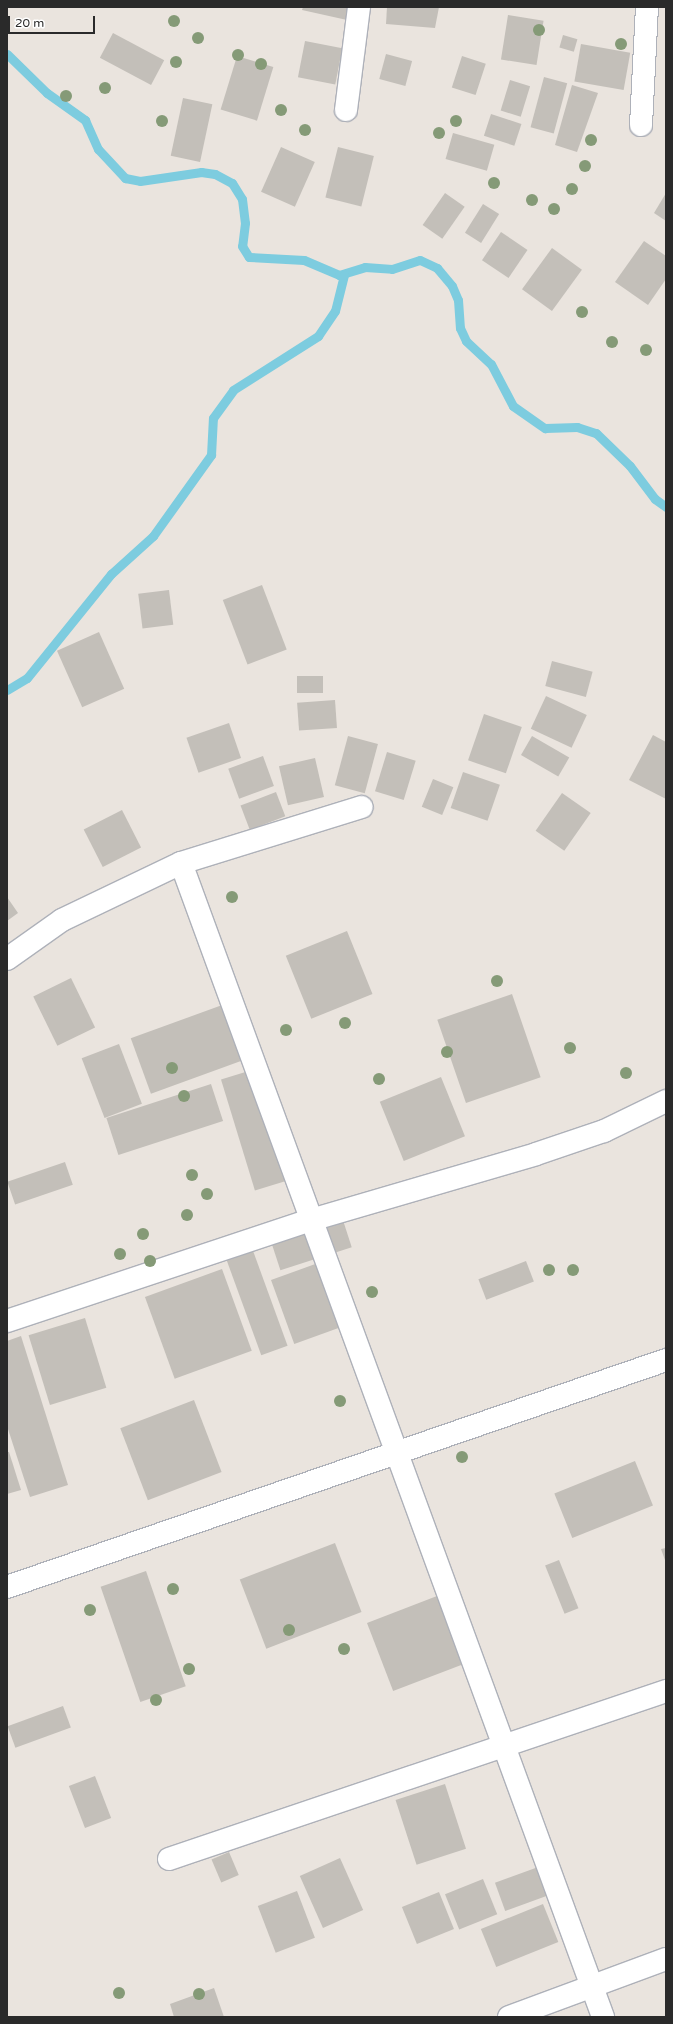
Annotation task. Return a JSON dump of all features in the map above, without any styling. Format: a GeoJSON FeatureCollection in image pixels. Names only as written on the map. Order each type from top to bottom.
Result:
{"type":"FeatureCollection","features":[{"type":"Feature","properties":{"kind":"street"},"geometry":{"type":"LineString","coordinates":[[346,110],[359,7]]}},
{"type":"Feature","properties":{"kind":"street"},"geometry":{"type":"LineString","coordinates":[[641,125],[647,7]]}},
{"type":"Feature","properties":{"kind":"street"},"geometry":{"type":"LineString","coordinates":[[7,959],[62,920],[181,863],[362,807]]}},
{"type":"Feature","properties":{"kind":"street"},"geometry":{"type":"LineString","coordinates":[[181,863],[396,1452],[506,1746],[603,2017]]}},
{"type":"Feature","properties":{"kind":"street"},"geometry":{"type":"LineString","coordinates":[[7,1321],[311,1220],[536,1154],[604,1130],[666,1102]]}},
{"type":"Feature","properties":{"kind":"street"},"geometry":{"type":"LineString","coordinates":[[7,1587],[666,1360]]}},
{"type":"Feature","properties":{"kind":"street"},"geometry":{"type":"LineString","coordinates":[[169,1859],[666,1691]]}},
{"type":"Feature","properties":{"kind":"street"},"geometry":{"type":"LineString","coordinates":[[509,2017],[591,1985],[666,1959]]}},
{"type":"Feature","properties":{"kind":"building"},"geometry":{"type":"Polygon","coordinates":[[[303,7],[349,7],[347,20],[302,10],[303,7]]]}},
{"type":"Feature","properties":{"kind":"building"},"geometry":{"type":"Polygon","coordinates":[[[387,7],[439,7],[435,28],[386,24],[387,7]]]}},
{"type":"Feature","properties":{"kind":"building"},"geometry":{"type":"Polygon","coordinates":[[[508,15],[544,21],[537,65],[501,59],[508,15]]]}},
{"type":"Feature","properties":{"kind":"building"},"geometry":{"type":"Polygon","coordinates":[[[113,33],[164,60],[151,85],[100,58],[113,33]]]}},
{"type":"Feature","properties":{"kind":"building"},"geometry":{"type":"Polygon","coordinates":[[[563,35],[577,39],[574,52],[559,47],[563,35]]]}},
{"type":"Feature","properties":{"kind":"building"},"geometry":{"type":"Polygon","coordinates":[[[305,41],[342,48],[335,85],[298,77],[305,41]]]}},
{"type":"Feature","properties":{"kind":"building"},"geometry":{"type":"Polygon","coordinates":[[[581,44],[630,53],[624,90],[574,81],[581,44]]]}},
{"type":"Feature","properties":{"kind":"building"},"geometry":{"type":"Polygon","coordinates":[[[386,54],[412,61],[405,86],[379,79],[386,54]]]}},
{"type":"Feature","properties":{"kind":"building"},"geometry":{"type":"Polygon","coordinates":[[[237,56],[273,67],[257,121],[221,110],[237,56]]]}},
{"type":"Feature","properties":{"kind":"building"},"geometry":{"type":"Polygon","coordinates":[[[462,56],[486,64],[476,95],[452,87],[462,56]]]}},
{"type":"Feature","properties":{"kind":"building"},"geometry":{"type":"Polygon","coordinates":[[[544,77],[567,83],[554,133],[531,127],[544,77]]]}},
{"type":"Feature","properties":{"kind":"building"},"geometry":{"type":"Polygon","coordinates":[[[510,80],[530,86],[521,117],[501,111],[510,80]]]}},
{"type":"Feature","properties":{"kind":"building"},"geometry":{"type":"Polygon","coordinates":[[[572,85],[598,93],[577,152],[555,145],[572,85]]]}},
{"type":"Feature","properties":{"kind":"building"},"geometry":{"type":"Polygon","coordinates":[[[183,98],[212,104],[200,162],[171,156],[183,98]]]}},
{"type":"Feature","properties":{"kind":"building"},"geometry":{"type":"Polygon","coordinates":[[[491,114],[521,124],[514,146],[484,136],[491,114]]]}},
{"type":"Feature","properties":{"kind":"building"},"geometry":{"type":"Polygon","coordinates":[[[453,133],[494,145],[487,171],[446,159],[453,133]]]}},
{"type":"Feature","properties":{"kind":"building"},"geometry":{"type":"Polygon","coordinates":[[[281,147],[315,162],[295,207],[261,192],[281,147]]]}},
{"type":"Feature","properties":{"kind":"building"},"geometry":{"type":"Polygon","coordinates":[[[338,147],[374,156],[361,206],[325,197],[338,147]]]}},
{"type":"Feature","properties":{"kind":"building"},"geometry":{"type":"Polygon","coordinates":[[[445,193],[465,207],[442,239],[423,225],[445,193]]]}},
{"type":"Feature","properties":{"kind":"building"},"geometry":{"type":"Polygon","coordinates":[[[666,193],[666,221],[654,213],[666,193]]]}},
{"type":"Feature","properties":{"kind":"building"},"geometry":{"type":"Polygon","coordinates":[[[483,204],[499,214],[481,243],[465,233],[483,204]]]}},
{"type":"Feature","properties":{"kind":"building"},"geometry":{"type":"Polygon","coordinates":[[[501,232],[528,250],[509,278],[482,260],[501,232]]]}},
{"type":"Feature","properties":{"kind":"building"},"geometry":{"type":"Polygon","coordinates":[[[644,241],[666,256],[666,279],[648,305],[615,282],[644,241]]]}},
{"type":"Feature","properties":{"kind":"building"},"geometry":{"type":"Polygon","coordinates":[[[552,248],[582,270],[552,311],[522,289],[552,248]]]}},
{"type":"Feature","properties":{"kind":"building"},"geometry":{"type":"Polygon","coordinates":[[[262,585],[287,649],[248,664],[223,600],[262,585]]]}},
{"type":"Feature","properties":{"kind":"building"},"geometry":{"type":"Polygon","coordinates":[[[169,590],[173,625],[142,629],[138,594],[169,590]]]}},
{"type":"Feature","properties":{"kind":"building"},"geometry":{"type":"Polygon","coordinates":[[[99,632],[124,689],[82,707],[57,651],[99,632]]]}},
{"type":"Feature","properties":{"kind":"building"},"geometry":{"type":"Polygon","coordinates":[[[552,661],[593,672],[586,697],[545,686],[552,661]]]}},
{"type":"Feature","properties":{"kind":"building"},"geometry":{"type":"Polygon","coordinates":[[[297,676],[323,676],[323,693],[297,693],[297,676]]]}},
{"type":"Feature","properties":{"kind":"building"},"geometry":{"type":"Polygon","coordinates":[[[546,696],[587,715],[572,748],[531,729],[546,696]]]}},
{"type":"Feature","properties":{"kind":"building"},"geometry":{"type":"Polygon","coordinates":[[[335,700],[337,728],[299,731],[297,703],[335,700]]]}},
{"type":"Feature","properties":{"kind":"building"},"geometry":{"type":"Polygon","coordinates":[[[484,714],[522,727],[506,773],[468,760],[484,714]]]}},
{"type":"Feature","properties":{"kind":"building"},"geometry":{"type":"Polygon","coordinates":[[[229,723],[241,758],[198,773],[186,738],[229,723]]]}},
{"type":"Feature","properties":{"kind":"building"},"geometry":{"type":"Polygon","coordinates":[[[653,735],[666,742],[666,799],[629,780],[653,735]]]}},
{"type":"Feature","properties":{"kind":"building"},"geometry":{"type":"Polygon","coordinates":[[[348,736],[378,744],[365,793],[335,785],[348,736]]]}},
{"type":"Feature","properties":{"kind":"building"},"geometry":{"type":"Polygon","coordinates":[[[532,736],[569,758],[558,777],[521,755],[532,736]]]}},
{"type":"Feature","properties":{"kind":"building"},"geometry":{"type":"Polygon","coordinates":[[[387,752],[416,761],[404,800],[375,791],[387,752]]]}},
{"type":"Feature","properties":{"kind":"building"},"geometry":{"type":"Polygon","coordinates":[[[263,756],[274,786],[239,799],[228,769],[263,756]]]}},
{"type":"Feature","properties":{"kind":"building"},"geometry":{"type":"Polygon","coordinates":[[[315,758],[324,797],[288,805],[279,766],[315,758]]]}},
{"type":"Feature","properties":{"kind":"building"},"geometry":{"type":"Polygon","coordinates":[[[463,772],[500,785],[488,821],[451,808],[463,772]]]}},
{"type":"Feature","properties":{"kind":"building"},"geometry":{"type":"Polygon","coordinates":[[[433,779],[453,787],[442,815],[422,807],[433,779]]]}},
{"type":"Feature","properties":{"kind":"building"},"geometry":{"type":"Polygon","coordinates":[[[276,792],[285,816],[250,830],[241,806],[276,792]]]}},
{"type":"Feature","properties":{"kind":"building"},"geometry":{"type":"Polygon","coordinates":[[[562,793],[591,813],[564,851],[536,831],[562,793]]]}},
{"type":"Feature","properties":{"kind":"building"},"geometry":{"type":"Polygon","coordinates":[[[122,810],[141,847],[103,867],[84,830],[122,810]]]}},
{"type":"Feature","properties":{"kind":"building"},"geometry":{"type":"Polygon","coordinates":[[[7,897],[18,913],[7,921],[7,897]]]}},
{"type":"Feature","properties":{"kind":"building"},"geometry":{"type":"Polygon","coordinates":[[[347,931],[372,994],[311,1019],[286,956],[347,931]]]}},
{"type":"Feature","properties":{"kind":"building"},"geometry":{"type":"Polygon","coordinates":[[[71,978],[95,1027],[57,1046],[33,996],[71,978]]]}},
{"type":"Feature","properties":{"kind":"building"},"geometry":{"type":"Polygon","coordinates":[[[512,994],[541,1077],[466,1103],[437,1020],[512,994]]]}},
{"type":"Feature","properties":{"kind":"building"},"geometry":{"type":"Polygon","coordinates":[[[236,1000],[256,1055],[151,1094],[131,1038],[236,1000]]]}},
{"type":"Feature","properties":{"kind":"building"},"geometry":{"type":"Polygon","coordinates":[[[119,1044],[142,1104],[105,1118],[82,1058],[119,1044]]]}},
{"type":"Feature","properties":{"kind":"building"},"geometry":{"type":"Polygon","coordinates":[[[265,1066],[299,1177],[255,1190],[221,1079],[265,1066]]]}},
{"type":"Feature","properties":{"kind":"building"},"geometry":{"type":"Polygon","coordinates":[[[441,1077],[465,1136],[404,1161],[380,1102],[441,1077]]]}},
{"type":"Feature","properties":{"kind":"building"},"geometry":{"type":"Polygon","coordinates":[[[211,1084],[223,1121],[118,1155],[106,1118],[211,1084]]]}},
{"type":"Feature","properties":{"kind":"building"},"geometry":{"type":"Polygon","coordinates":[[[65,1162],[73,1185],[15,1205],[7,1182],[65,1162]]]}},
{"type":"Feature","properties":{"kind":"building"},"geometry":{"type":"Polygon","coordinates":[[[340,1211],[352,1247],[280,1270],[269,1234],[340,1211]]]}},
{"type":"Feature","properties":{"kind":"building"},"geometry":{"type":"Polygon","coordinates":[[[252,1248],[288,1346],[261,1355],[226,1258],[252,1248]]]}},
{"type":"Feature","properties":{"kind":"building"},"geometry":{"type":"Polygon","coordinates":[[[526,1261],[534,1282],[486,1300],[478,1279],[526,1261]]]}},
{"type":"Feature","properties":{"kind":"building"},"geometry":{"type":"Polygon","coordinates":[[[318,1263],[341,1327],[294,1344],[271,1280],[318,1263]]]}},
{"type":"Feature","properties":{"kind":"building"},"geometry":{"type":"Polygon","coordinates":[[[222,1269],[252,1351],[175,1379],[145,1297],[222,1269]]]}},
{"type":"Feature","properties":{"kind":"building"},"geometry":{"type":"Polygon","coordinates":[[[85,1318],[106,1388],[50,1405],[29,1335],[85,1318]]]}},
{"type":"Feature","properties":{"kind":"building"},"geometry":{"type":"Polygon","coordinates":[[[21,1336],[68,1485],[30,1497],[7,1426],[7,1341],[21,1336]]]}},
{"type":"Feature","properties":{"kind":"building"},"geometry":{"type":"Polygon","coordinates":[[[194,1400],[222,1472],[148,1500],[120,1428],[194,1400]]]}},
{"type":"Feature","properties":{"kind":"building"},"geometry":{"type":"Polygon","coordinates":[[[7,1452],[9,1452],[21,1490],[7,1494],[7,1452]]]}},
{"type":"Feature","properties":{"kind":"building"},"geometry":{"type":"Polygon","coordinates":[[[635,1461],[653,1506],[572,1538],[554,1494],[635,1461]]]}},
{"type":"Feature","properties":{"kind":"building"},"geometry":{"type":"Polygon","coordinates":[[[335,1543],[362,1612],[266,1649],[240,1580],[335,1543]]]}},
{"type":"Feature","properties":{"kind":"building"},"geometry":{"type":"Polygon","coordinates":[[[666,1548],[666,1563],[661,1549],[666,1548]]]}},
{"type":"Feature","properties":{"kind":"building"},"geometry":{"type":"Polygon","coordinates":[[[559,1560],[578,1608],[565,1614],[545,1566],[559,1560]]]}},
{"type":"Feature","properties":{"kind":"building"},"geometry":{"type":"Polygon","coordinates":[[[146,1571],[186,1686],[140,1702],[101,1587],[146,1571]]]}},
{"type":"Feature","properties":{"kind":"building"},"geometry":{"type":"Polygon","coordinates":[[[437,1596],[463,1664],[393,1691],[367,1623],[437,1596]]]}},
{"type":"Feature","properties":{"kind":"building"},"geometry":{"type":"Polygon","coordinates":[[[63,1706],[71,1728],[15,1748],[8,1726],[63,1706]]]}},
{"type":"Feature","properties":{"kind":"building"},"geometry":{"type":"Polygon","coordinates":[[[95,1776],[111,1818],[85,1828],[69,1786],[95,1776]]]}},
{"type":"Feature","properties":{"kind":"building"},"geometry":{"type":"Polygon","coordinates":[[[445,1784],[466,1849],[417,1865],[396,1800],[445,1784]]]}},
{"type":"Feature","properties":{"kind":"building"},"geometry":{"type":"Polygon","coordinates":[[[229,1852],[239,1875],[221,1882],[212,1859],[229,1852]]]}},
{"type":"Feature","properties":{"kind":"building"},"geometry":{"type":"Polygon","coordinates":[[[340,1858],[363,1910],[323,1928],[300,1876],[340,1858]]]}},
{"type":"Feature","properties":{"kind":"building"},"geometry":{"type":"Polygon","coordinates":[[[541,1866],[551,1894],[505,1911],[495,1883],[541,1866]]]}},
{"type":"Feature","properties":{"kind":"building"},"geometry":{"type":"Polygon","coordinates":[[[483,1879],[497,1914],[459,1930],[445,1894],[483,1879]]]}},
{"type":"Feature","properties":{"kind":"building"},"geometry":{"type":"Polygon","coordinates":[[[297,1891],[315,1938],[276,1953],[258,1906],[297,1891]]]}},
{"type":"Feature","properties":{"kind":"building"},"geometry":{"type":"Polygon","coordinates":[[[439,1892],[454,1929],[417,1944],[402,1907],[439,1892]]]}},
{"type":"Feature","properties":{"kind":"building"},"geometry":{"type":"Polygon","coordinates":[[[543,1904],[558,1942],[496,1967],[481,1929],[543,1904]]]}},
{"type":"Feature","properties":{"kind":"building"},"geometry":{"type":"Polygon","coordinates":[[[214,1988],[224,2017],[174,2017],[170,2004],[214,1988]]]}},
{"type":"Feature","properties":{"kind":"waterway"},"geometry":{"type":"LineString","coordinates":[[7,54],[47,93],[85,120],[98,149],[125,178],[140,181],[201,172],[215,174],[232,183],[242,199],[245,223],[242,246],[249,257],[304,260],[339,275],[365,267],[392,269],[420,260],[437,268],[452,286],[458,300],[460,328],[466,341],[491,364],[513,406],[545,428],[577,427],[596,433],[630,466],[655,499],[666,507]]}},
{"type":"Feature","properties":{"kind":"waterway"},"geometry":{"type":"LineString","coordinates":[[7,690],[27,678],[111,574],[153,536],[211,455],[213,418],[233,390],[318,336],[335,311],[344,275]]}}]}
